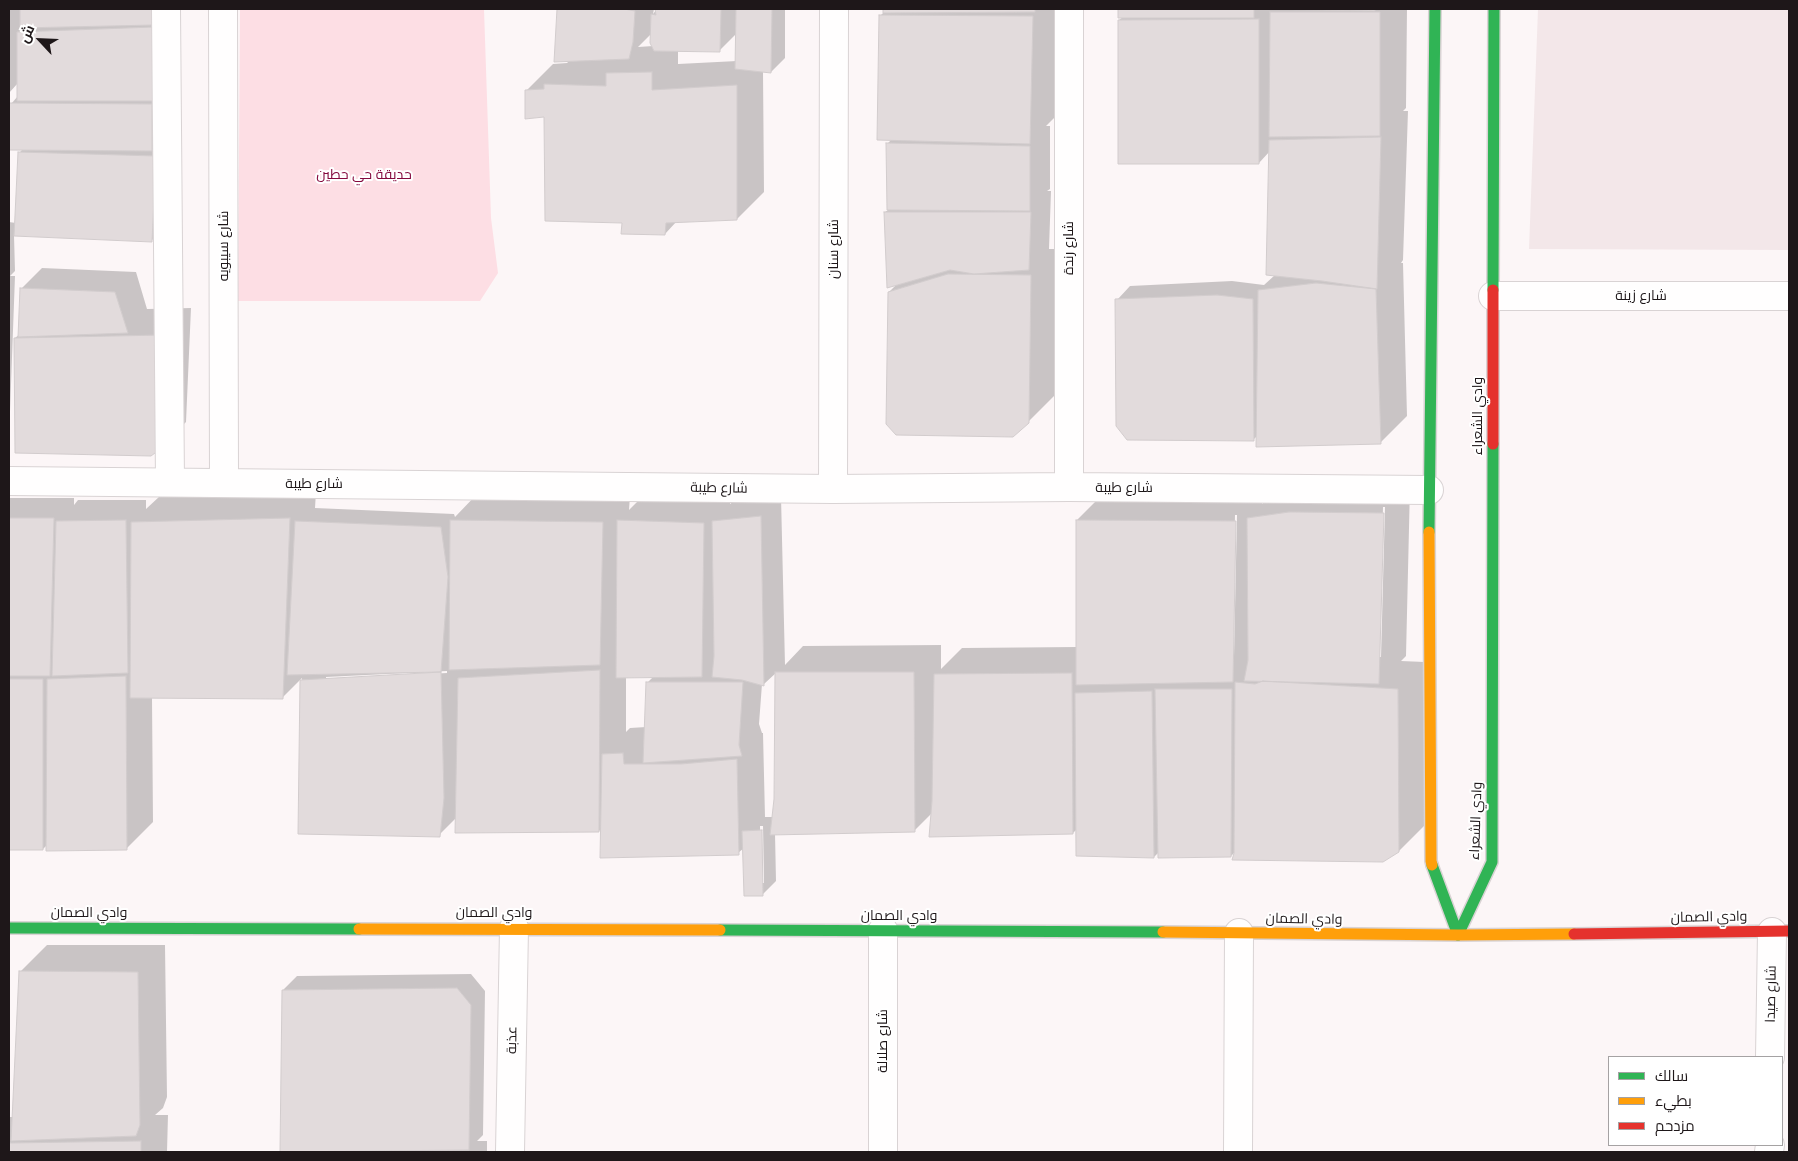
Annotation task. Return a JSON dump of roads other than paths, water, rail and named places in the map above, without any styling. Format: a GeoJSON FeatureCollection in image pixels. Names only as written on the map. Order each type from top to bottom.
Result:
{"type":"FeatureCollection","features":[{"type":"Feature","properties":{"kind":"street"},"geometry":{"type":"LineString","coordinates":[[166,9],[170,482]]}},
{"type":"Feature","properties":{"kind":"street","name":"شارع سيبويه"},"geometry":{"type":"LineString","coordinates":[[223,9],[224,483]]}},
{"type":"Feature","properties":{"kind":"street","name":"شارع سنان"},"geometry":{"type":"LineString","coordinates":[[833,489],[834,9]]}},
{"type":"Feature","properties":{"kind":"street","name":"شارع رندة"},"geometry":{"type":"LineString","coordinates":[[1069,9],[1069,488]]}},
{"type":"Feature","properties":{"kind":"street"},"geometry":{"type":"LineString","coordinates":[[1437,9],[1435,37],[1429,490],[1431,861],[1458,935]]}},
{"type":"Feature","properties":{"kind":"street"},"geometry":{"type":"LineString","coordinates":[[1488,9],[1494,24]]}},
{"type":"Feature","properties":{"kind":"street","name":"وادي الشعراء"},"geometry":{"type":"LineString","coordinates":[[1458,935],[1492,862],[1494,9]]}},
{"type":"Feature","properties":{"kind":"street","name":"شارع زينة"},"geometry":{"type":"LineString","coordinates":[[1493,296],[1789,296]]}},
{"type":"Feature","properties":{"kind":"street","name":"شارع طيبة"},"geometry":{"type":"LineString","coordinates":[[9,480],[833,489],[1429,490]]}},
{"type":"Feature","properties":{"kind":"street","name":"وادي الصمان"},"geometry":{"type":"LineString","coordinates":[[9,928],[514,928],[1458,935],[1780,932]]}},
{"type":"Feature","properties":{"kind":"street","name":"عذبة"},"geometry":{"type":"LineString","coordinates":[[510,1152],[514,928]]}},
{"type":"Feature","properties":{"kind":"street","name":"شارع صلالة"},"geometry":{"type":"LineString","coordinates":[[883,930],[883,1152]]}},
{"type":"Feature","properties":{"kind":"street","name":"شارع صيدا"},"geometry":{"type":"LineString","coordinates":[[1770,1056],[1780,932]]}},
{"type":"Feature","properties":{"kind":"street"},"geometry":{"type":"LineString","coordinates":[[1238,933],[1238,1152]]}},
{"type":"Feature","properties":{"kind":"park label","name":"حديقة حي حطين"},"geometry":{"type":"Point","coordinates":[364,175]}}]}
